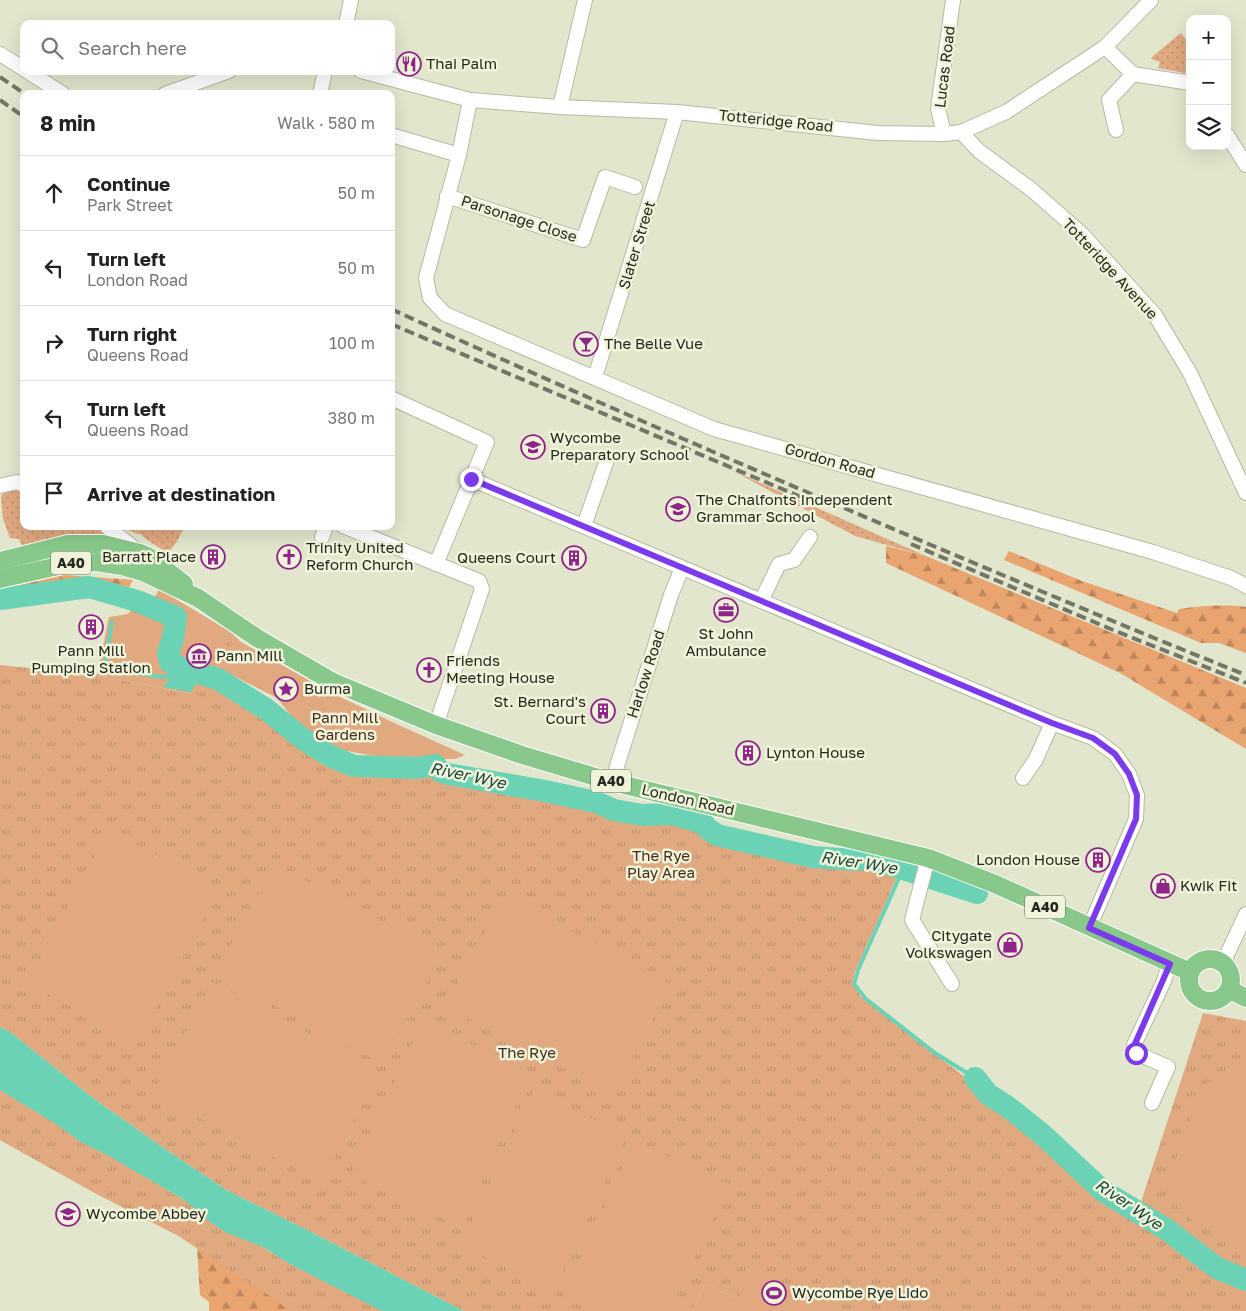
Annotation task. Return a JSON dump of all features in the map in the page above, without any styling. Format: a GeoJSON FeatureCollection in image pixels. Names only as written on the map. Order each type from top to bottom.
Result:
{"type":"FeatureCollection","features":[{"type":"Feature","properties":{"kind":"main road","name":"A40"},"geometry":{"type":"LineString","coordinates":[[0,561],[68,544],[103,544],[140,552],[149,557],[178,579],[198,598]]}},
{"type":"Feature","properties":{"kind":"main road","name":"A40"},"geometry":{"type":"LineString","coordinates":[[0,579],[67,564],[96,562],[143,572],[198,598]]}},
{"type":"Feature","properties":{"kind":"main road","name":"London Road"},"geometry":{"type":"LineString","coordinates":[[198,598],[257,638],[333,682],[436,725],[522,755],[612,782],[928,858],[995,884],[1190,972]]}},
{"type":"Feature","properties":{"kind":"main road"},"geometry":{"type":"LineString","coordinates":[[1207,959],[1218,960],[1223,963],[1230,975],[1229,989],[1221,998],[1210,1001],[1203,1000],[1192,992],[1189,986],[1190,972],[1194,966],[1207,959]]}},
{"type":"Feature","properties":{"kind":"main road"},"geometry":{"type":"LineString","coordinates":[[1229,989],[1246,998]]}},
{"type":"Feature","properties":{"kind":"street"},"geometry":{"type":"LineString","coordinates":[[347,20],[351,0]]}},
{"type":"Feature","properties":{"kind":"street"},"geometry":{"type":"LineString","coordinates":[[560,107],[585,0]]}},
{"type":"Feature","properties":{"kind":"street","name":"Lucas Road"},"geometry":{"type":"LineString","coordinates":[[944,134],[938,109],[953,0]]}},
{"type":"Feature","properties":{"kind":"street","name":"Totteridge Road"},"geometry":{"type":"LineString","coordinates":[[376,75],[470,100],[560,107],[677,112],[878,133],[944,134],[961,132],[1006,112],[1105,47],[1151,0]]}},
{"type":"Feature","properties":{"kind":"street"},"geometry":{"type":"LineString","coordinates":[[1105,47],[1133,74],[1186,82]]}},
{"type":"Feature","properties":{"kind":"street"},"geometry":{"type":"LineString","coordinates":[[0,54],[20,66]]}},
{"type":"Feature","properties":{"kind":"street"},"geometry":{"type":"LineString","coordinates":[[1116,130],[1109,100],[1133,74]]}},
{"type":"Feature","properties":{"kind":"street"},"geometry":{"type":"LineString","coordinates":[[33,75],[57,90]]}},
{"type":"Feature","properties":{"kind":"street"},"geometry":{"type":"LineString","coordinates":[[176,90],[218,75]]}},
{"type":"Feature","properties":{"kind":"street"},"geometry":{"type":"LineString","coordinates":[[321,90],[324,75]]}},
{"type":"Feature","properties":{"kind":"street"},"geometry":{"type":"LineString","coordinates":[[448,196],[459,155],[470,100]]}},
{"type":"Feature","properties":{"kind":"street","name":"Slater Street"},"geometry":{"type":"LineString","coordinates":[[595,377],[677,112]]}},
{"type":"Feature","properties":{"kind":"street","name":"Totteridge Avenue"},"geometry":{"type":"LineString","coordinates":[[961,132],[979,150],[1032,190],[1082,234],[1155,315],[1190,373],[1246,493]]}},
{"type":"Feature","properties":{"kind":"street"},"geometry":{"type":"LineString","coordinates":[[395,136],[459,155]]}},
{"type":"Feature","properties":{"kind":"street"},"geometry":{"type":"LineString","coordinates":[[1231,141],[1246,164]]}},
{"type":"Feature","properties":{"kind":"street","name":"Parsonage Close"},"geometry":{"type":"LineString","coordinates":[[448,196],[583,240],[605,178],[635,187]]}},
{"type":"Feature","properties":{"kind":"street","name":"Gordon Road"},"geometry":{"type":"LineString","coordinates":[[448,196],[426,278],[430,298],[445,314],[714,429],[1153,552],[1231,578],[1246,586]]}},
{"type":"Feature","properties":{"kind":"street"},"geometry":{"type":"LineString","coordinates":[[395,400],[487,442],[436,564]]}},
{"type":"Feature","properties":{"kind":"street"},"geometry":{"type":"LineString","coordinates":[[584,526],[608,457]]}},
{"type":"Feature","properties":{"kind":"street"},"geometry":{"type":"LineString","coordinates":[[471,479],[1052,723],[1093,738],[1115,754],[1129,774],[1137,795],[1136,819],[1089,928]]}},
{"type":"Feature","properties":{"kind":"street"},"geometry":{"type":"LineString","coordinates":[[0,486],[20,483]]}},
{"type":"Feature","properties":{"kind":"street"},"geometry":{"type":"LineString","coordinates":[[112,530],[140,552]]}},
{"type":"Feature","properties":{"kind":"street"},"geometry":{"type":"LineString","coordinates":[[353,530],[479,581],[482,589],[436,725]]}},
{"type":"Feature","properties":{"kind":"street"},"geometry":{"type":"LineString","coordinates":[[761,601],[779,564],[794,560],[810,537]]}},
{"type":"Feature","properties":{"kind":"street","name":"Harlow Road"},"geometry":{"type":"LineString","coordinates":[[612,782],[671,595],[682,568]]}},
{"type":"Feature","properties":{"kind":"street"},"geometry":{"type":"LineString","coordinates":[[1023,778],[1036,759],[1052,723]]}},
{"type":"Feature","properties":{"kind":"street"},"geometry":{"type":"LineString","coordinates":[[928,858],[912,920],[952,984]]}},
{"type":"Feature","properties":{"kind":"street"},"geometry":{"type":"LineString","coordinates":[[1223,963],[1246,914]]}},
{"type":"Feature","properties":{"kind":"street"},"geometry":{"type":"LineString","coordinates":[[1152,1103],[1168,1067],[1136,1053],[1134,1046],[1170,964]]}},
{"type":"Feature","properties":{"kind":"green space"},"geometry":{"type":"Polygon","coordinates":[[[1181,33],[1186,40],[1186,73],[1158,68],[1160,62],[1151,59],[1181,33]]]}},
{"type":"Feature","properties":{"kind":"green space"},"geometry":{"type":"Polygon","coordinates":[[[731,470],[926,556],[855,536],[731,470]]]}},
{"type":"Feature","properties":{"kind":"green space"},"geometry":{"type":"Polygon","coordinates":[[[8,489],[20,490],[20,530],[100,530],[108,536],[107,538],[70,537],[52,539],[22,546],[19,539],[10,538],[3,519],[1,496],[8,489]]]}},
{"type":"Feature","properties":{"kind":"green space"},"geometry":{"type":"Polygon","coordinates":[[[128,530],[183,530],[168,553],[141,534],[128,530]]]}},
{"type":"Feature","properties":{"kind":"green space"},"geometry":{"type":"Polygon","coordinates":[[[886,546],[926,556],[1246,688],[1246,749],[1120,673],[886,563],[886,546]]]}},
{"type":"Feature","properties":{"kind":"green space"},"geometry":{"type":"Polygon","coordinates":[[[1009,551],[1082,581],[1177,613],[1179,609],[1204,606],[1246,607],[1246,653],[1219,643],[1201,643],[1004,560],[1009,551]]]}},
{"type":"Feature","properties":{"kind":"green space"},"geometry":{"type":"Polygon","coordinates":[[[64,575],[133,580],[129,587],[98,581],[53,581],[0,597],[0,589],[64,575]]]}},
{"type":"Feature","properties":{"kind":"green space"},"geometry":{"type":"Polygon","coordinates":[[[159,589],[229,631],[192,694],[97,675],[109,617],[128,614],[136,605],[149,609],[159,589]]]}},
{"type":"Feature","properties":{"kind":"green space","name":"The Rye"},"geometry":{"type":"Polygon","coordinates":[[[229,631],[235,636],[214,685],[216,688],[305,749],[326,760],[348,766],[383,770],[409,769],[533,791],[619,810],[662,817],[767,849],[824,860],[847,860],[867,864],[898,875],[854,974],[854,982],[860,996],[974,1084],[973,1088],[998,1109],[1008,1114],[1111,1202],[1155,1228],[1199,1262],[1231,1282],[1246,1288],[1246,1311],[839,1311],[814,1300],[815,1297],[795,1288],[794,1290],[738,1299],[705,1284],[692,1311],[464,1311],[228,1191],[168,1151],[94,1099],[10,1032],[0,1027],[0,665],[97,675],[191,694],[229,631]]]}},
{"type":"Feature","properties":{"kind":"green space","name":"Pann Mill Gardens"},"geometry":{"type":"Polygon","coordinates":[[[235,636],[241,642],[328,691],[465,755],[455,759],[434,759],[375,756],[336,749],[314,737],[292,717],[277,698],[220,669],[235,636]]]}},
{"type":"Feature","properties":{"kind":"green space"},"geometry":{"type":"Polygon","coordinates":[[[109,830],[220,889],[137,1042],[27,983],[109,830]]]}},
{"type":"Feature","properties":{"kind":"green space"},"geometry":{"type":"Polygon","coordinates":[[[274,864],[442,953],[383,1064],[215,974],[274,864]]]}},
{"type":"Feature","properties":{"kind":"green space"},"geometry":{"type":"Polygon","coordinates":[[[505,895],[672,985],[613,1095],[445,1006],[505,895]]]}},
{"type":"Feature","properties":{"kind":"green space"},"geometry":{"type":"Polygon","coordinates":[[[213,982],[380,1072],[321,1182],[153,1093],[213,982]]]}},
{"type":"Feature","properties":{"kind":"green space"},"geometry":{"type":"Polygon","coordinates":[[[1203,1013],[1246,1021],[1246,1275],[1223,1263],[1191,1237],[1140,1205],[1203,1013]]]}},
{"type":"Feature","properties":{"kind":"green space"},"geometry":{"type":"Polygon","coordinates":[[[422,1021],[532,1072],[460,1227],[351,1176],[422,1021]]]}},
{"type":"Feature","properties":{"kind":"green space"},"geometry":{"type":"Polygon","coordinates":[[[1246,1060],[1246,1244],[1192,1220],[1175,1204],[1168,1180],[1202,1087],[1246,1060]]]}},
{"type":"Feature","properties":{"kind":"green space"},"geometry":{"type":"Polygon","coordinates":[[[0,1090],[290,1264],[383,1311],[209,1311],[209,1302],[200,1295],[197,1248],[177,1235],[95,1193],[0,1140],[0,1090]]]}},
{"type":"Feature","properties":{"kind":"green space"},"geometry":{"type":"Polygon","coordinates":[[[0,1090],[56,1124],[81,1142],[183,1199],[210,1222],[227,1233],[263,1247],[290,1264],[383,1311],[289,1311],[274,1299],[177,1235],[95,1193],[0,1140],[0,1090]]]}},
{"type":"Feature","properties":{"kind":"green space"},"geometry":{"type":"Polygon","coordinates":[[[533,1091],[627,1135],[555,1289],[461,1246],[533,1091]]]}},
{"type":"Feature","properties":{"kind":"green space"},"geometry":{"type":"Polygon","coordinates":[[[635,1141],[729,1184],[670,1311],[598,1311],[563,1295],[635,1141]]]}},
{"type":"Feature","properties":{"kind":"green space","name":"Wycombe Rye Lido"},"geometry":{"type":"Polygon","coordinates":[[[752,1270],[794,1289],[795,1287],[816,1297],[815,1300],[839,1311],[692,1311],[705,1284],[738,1299],[752,1270]]]}},
{"type":"Feature","properties":{"kind":"water"},"geometry":{"type":"Polygon","coordinates":[[[178,658],[186,660],[202,673],[191,692],[163,687],[175,671],[174,661],[178,658]]]}},
{"type":"Feature","properties":{"kind":"water"},"geometry":{"type":"Polygon","coordinates":[[[0,1027],[10,1032],[94,1099],[228,1191],[464,1311],[383,1311],[290,1264],[263,1247],[227,1233],[210,1222],[183,1199],[81,1142],[56,1124],[0,1090],[0,1027]]]}},
{"type":"Feature","properties":{"kind":"waterway","name":"River Wye"},"geometry":{"type":"LineString","coordinates":[[0,599],[89,587],[137,601],[176,617],[173,638],[168,653],[170,662],[182,668],[218,679],[266,709],[303,739],[330,756],[354,766],[417,768],[435,765],[440,771],[448,774],[596,802],[614,810],[642,815],[672,814],[703,823],[717,835],[813,857],[867,859],[885,863],[977,893]]}},
{"type":"Feature","properties":{"kind":"waterway"},"geometry":{"type":"LineString","coordinates":[[112,622],[104,669],[163,677],[176,674]]}},
{"type":"Feature","properties":{"kind":"waterway"},"geometry":{"type":"LineString","coordinates":[[903,869],[858,970],[854,984],[866,999],[935,1053],[975,1078]]}},
{"type":"Feature","properties":{"kind":"waterway","name":"River Wye"},"geometry":{"type":"LineString","coordinates":[[975,1078],[988,1094],[1042,1134],[1103,1191],[1166,1229],[1217,1268],[1246,1280]]}},
{"type":"Feature","properties":{"kind":"railway"},"geometry":{"type":"LineString","coordinates":[[0,77],[20,91]]}},
{"type":"Feature","properties":{"kind":"railway"},"geometry":{"type":"LineString","coordinates":[[0,100],[20,114]]}},
{"type":"Feature","properties":{"kind":"railway"},"geometry":{"type":"LineString","coordinates":[[395,311],[795,487],[1246,675]]}},
{"type":"Feature","properties":{"kind":"railway"},"geometry":{"type":"LineString","coordinates":[[395,326],[801,497]]}},
{"type":"Feature","properties":{"kind":"railway"},"geometry":{"type":"LineString","coordinates":[[911,544],[1113,630],[1246,683]]}},
{"type":"Feature","properties":{"kind":"place","name":"Thai Palm"},"geometry":{"type":"Point","coordinates":[409,64]}},
{"type":"Feature","properties":{"kind":"place","name":"The Belle Vue"},"geometry":{"type":"Point","coordinates":[586,344]}},
{"type":"Feature","properties":{"kind":"place","name":"Wycombe Preparatory School"},"geometry":{"type":"Point","coordinates":[533,447]}},
{"type":"Feature","properties":{"kind":"place","name":"The Chalfonts Independent Grammar School"},"geometry":{"type":"Point","coordinates":[678,509]}},
{"type":"Feature","properties":{"kind":"place","name":"Barratt Place"},"geometry":{"type":"Point","coordinates":[213,557]}},
{"type":"Feature","properties":{"kind":"place","name":"Trinity United Reform Church"},"geometry":{"type":"Point","coordinates":[289,557]}},
{"type":"Feature","properties":{"kind":"place","name":"Queens Court"},"geometry":{"type":"Point","coordinates":[574,558]}},
{"type":"Feature","properties":{"kind":"place","name":"St John Ambulance"},"geometry":{"type":"Point","coordinates":[726,610]}},
{"type":"Feature","properties":{"kind":"place","name":"Pann Mill Pumping Station"},"geometry":{"type":"Point","coordinates":[91,627]}},
{"type":"Feature","properties":{"kind":"place","name":"Pann Mill"},"geometry":{"type":"Point","coordinates":[199,656]}},
{"type":"Feature","properties":{"kind":"place","name":"Friends Meeting House"},"geometry":{"type":"Point","coordinates":[429,670]}},
{"type":"Feature","properties":{"kind":"place","name":"Burma"},"geometry":{"type":"Point","coordinates":[286,689]}},
{"type":"Feature","properties":{"kind":"place","name":"St. Bernard's Court"},"geometry":{"type":"Point","coordinates":[603,711]}},
{"type":"Feature","properties":{"kind":"place","name":"Lynton House"},"geometry":{"type":"Point","coordinates":[748,753]}},
{"type":"Feature","properties":{"kind":"place","name":"London House"},"geometry":{"type":"Point","coordinates":[1098,860]}},
{"type":"Feature","properties":{"kind":"place","name":"Kwik Fit"},"geometry":{"type":"Point","coordinates":[1163,886]}},
{"type":"Feature","properties":{"kind":"place","name":"Citygate Volkswagen"},"geometry":{"type":"Point","coordinates":[1010,945]}},
{"type":"Feature","properties":{"kind":"place","name":"Wycombe Abbey"},"geometry":{"type":"Point","coordinates":[68,1214]}},
{"type":"Feature","properties":{"kind":"place","name":"Wycombe Rye Lido"},"geometry":{"type":"Point","coordinates":[774,1293]}},
{"type":"Feature","properties":{"kind":"route"},"geometry":{"type":"LineString","coordinates":[[471,479],[1052,723],[1093,738],[1115,754],[1129,774],[1137,795],[1136,819],[1089,928],[1170,964],[1134,1046],[1136,1053]]}},
{"type":"Feature","properties":{"kind":"park label","name":"The Rye Play Area"},"geometry":{"type":"Point","coordinates":[661,864]}}]}
